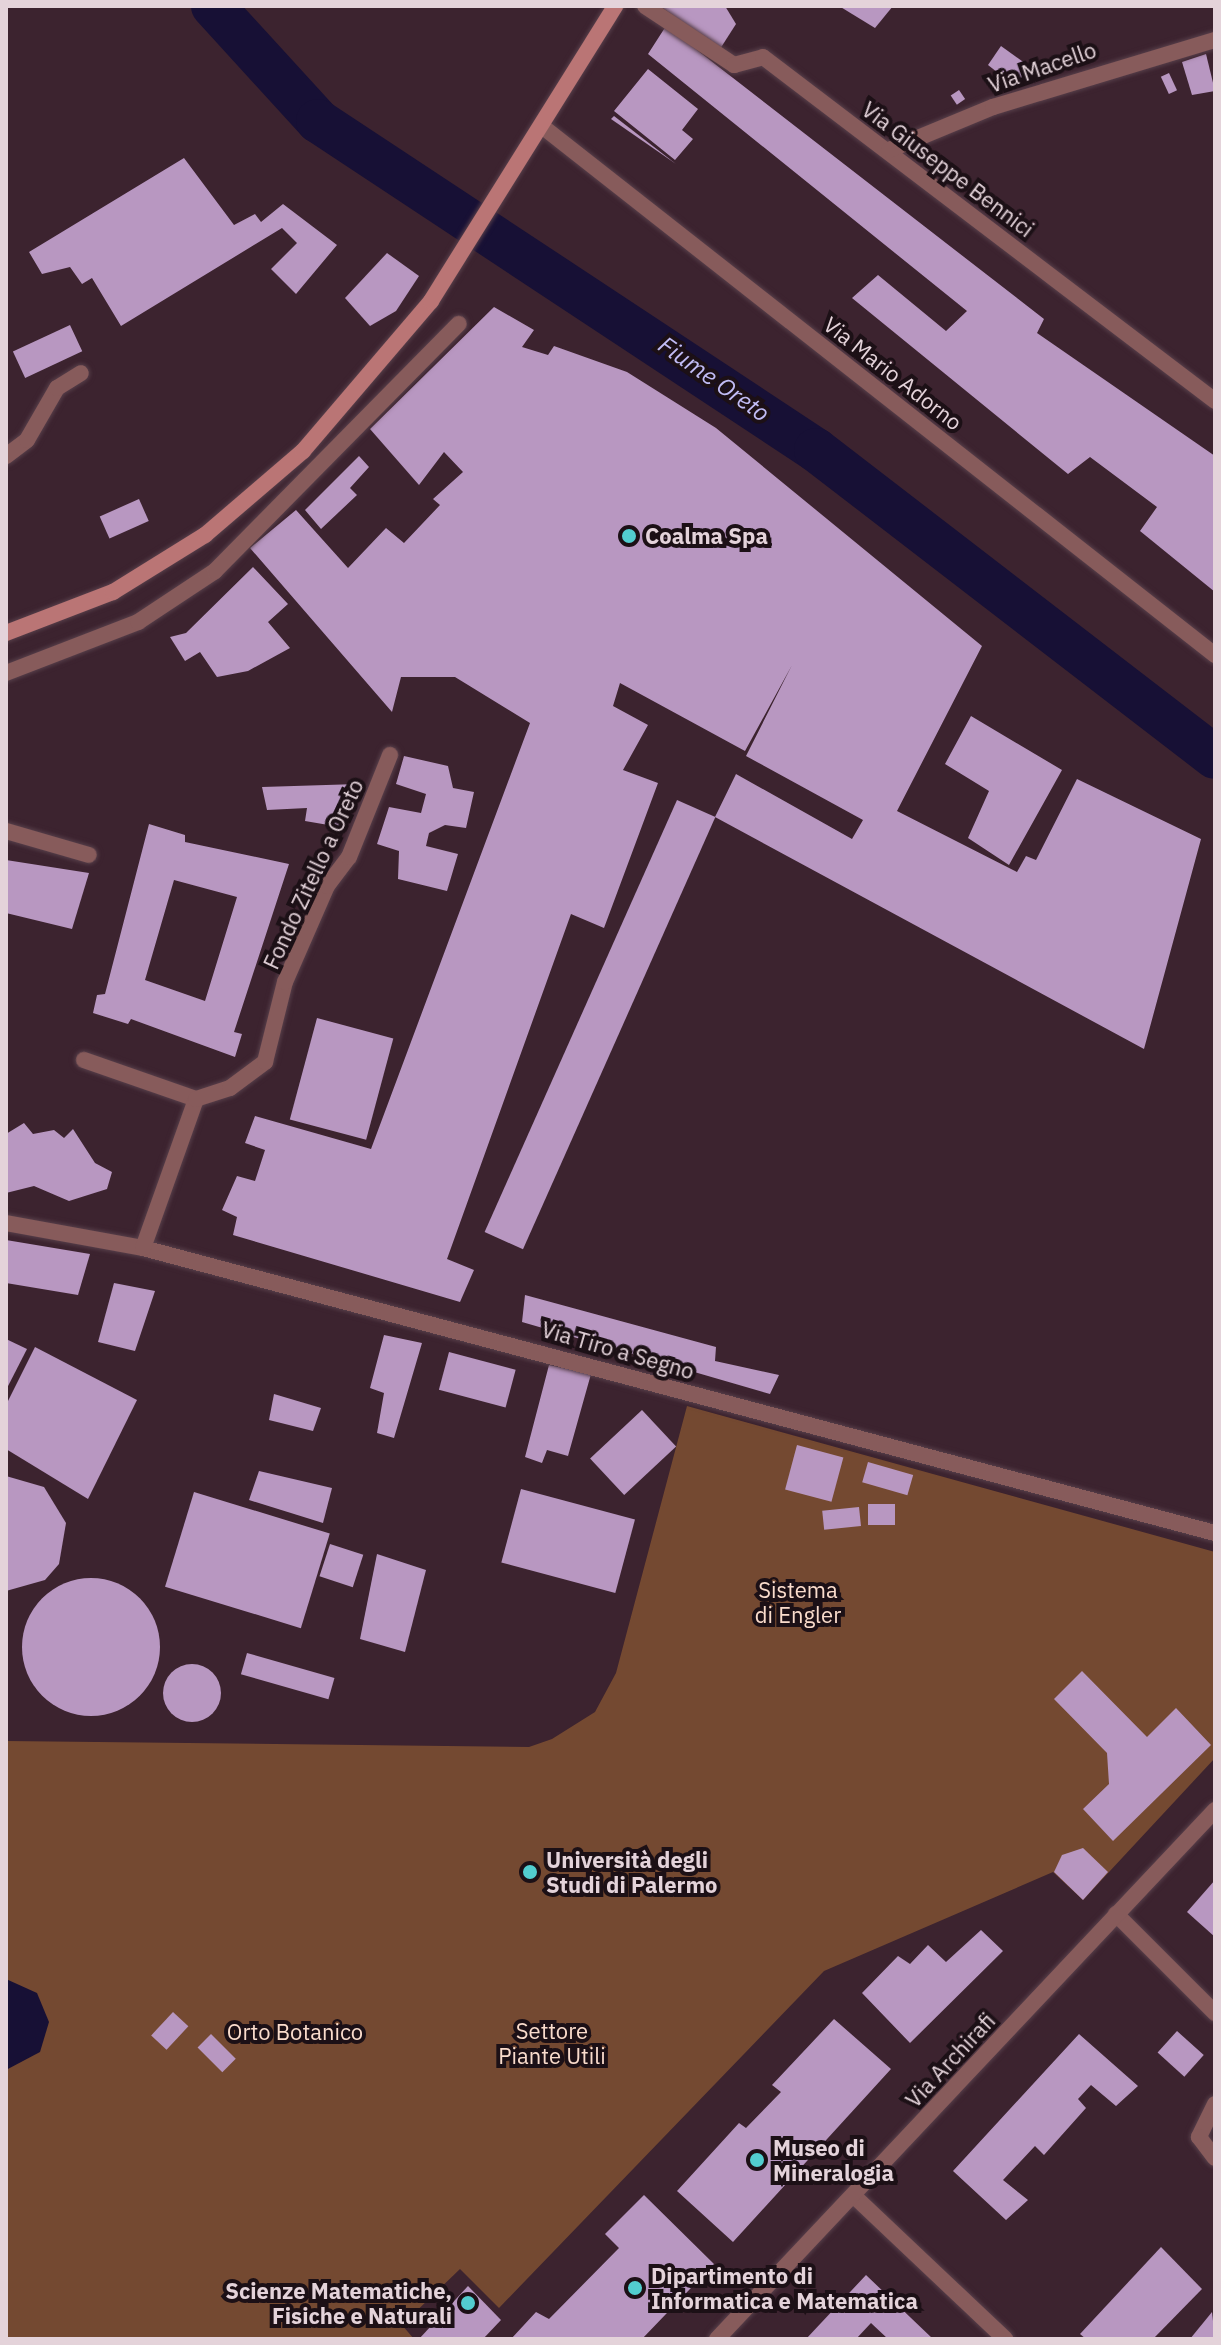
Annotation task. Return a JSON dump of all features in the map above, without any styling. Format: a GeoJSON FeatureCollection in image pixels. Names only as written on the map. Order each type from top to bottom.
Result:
{"type":"FeatureCollection","features":[{"type":"Feature","properties":{"kind":"main road"},"geometry":{"type":"LineString","coordinates":[[6,633],[113,592],[205,535],[303,451],[431,301],[533,145],[615,6]]}},
{"type":"Feature","properties":{"kind":"street","name":"Via Giuseppe Bennici"},"geometry":{"type":"LineString","coordinates":[[645,6],[734,65],[763,57],[1215,401]]}},
{"type":"Feature","properties":{"kind":"street","name":"Via Macello"},"geometry":{"type":"LineString","coordinates":[[889,150],[1007,102],[1215,40]]}},
{"type":"Feature","properties":{"kind":"street","name":"Via Mario Adorno"},"geometry":{"type":"LineString","coordinates":[[543,127],[1215,655]]}},
{"type":"Feature","properties":{"kind":"street"},"geometry":{"type":"LineString","coordinates":[[6,673],[138,622],[215,571],[459,324]]}},
{"type":"Feature","properties":{"kind":"street"},"geometry":{"type":"LineString","coordinates":[[6,456],[27,440],[57,388],[81,373]]}},
{"type":"Feature","properties":{"kind":"street","name":"Fondo Zitello a Oreto"},"geometry":{"type":"LineString","coordinates":[[196,1099],[230,1088],[265,1062],[285,982],[390,755]]}},
{"type":"Feature","properties":{"kind":"street"},"geometry":{"type":"LineString","coordinates":[[6,831],[89,855]]}},
{"type":"Feature","properties":{"kind":"street"},"geometry":{"type":"LineString","coordinates":[[84,1060],[196,1099],[143,1248]]}},
{"type":"Feature","properties":{"kind":"street","name":"Via Tiro a Segno"},"geometry":{"type":"LineString","coordinates":[[6,1223],[143,1248],[1215,1533]]}},
{"type":"Feature","properties":{"kind":"street","name":"Via Archirafi"},"geometry":{"type":"LineString","coordinates":[[717,2339],[1215,1810]]}},
{"type":"Feature","properties":{"kind":"street"},"geometry":{"type":"LineString","coordinates":[[1116,1914],[1215,2013]]}},
{"type":"Feature","properties":{"kind":"street"},"geometry":{"type":"LineString","coordinates":[[1215,2104],[1199,2137],[1215,2158]]}},
{"type":"Feature","properties":{"kind":"street"},"geometry":{"type":"LineString","coordinates":[[854,2196],[994,2335]]}},
{"type":"Feature","properties":{"kind":"green space","name":"Orto Botanico"},"geometry":{"type":"Polygon","coordinates":[[[687,1406],[1215,1552],[1215,1758],[1083,1900],[1053,1872],[824,1971],[499,2308],[460,2269],[402,2325],[414,2339],[6,2339],[6,1741],[529,1747],[552,1739],[595,1712],[616,1673],[687,1406]]]}},
{"type":"Feature","properties":{"kind":"shaded area"},"geometry":{"type":"Polygon","coordinates":[[[6,1979],[37,1993],[49,2022],[40,2052],[6,2070],[6,1979]]]}},
{"type":"Feature","properties":{"kind":"building"},"geometry":{"type":"Polygon","coordinates":[[[660,6],[725,6],[736,24],[720,49],[660,6]]]}},
{"type":"Feature","properties":{"kind":"building"},"geometry":{"type":"Polygon","coordinates":[[[839,6],[893,6],[875,28],[839,6]]]}},
{"type":"Feature","properties":{"kind":"building"},"geometry":{"type":"Polygon","coordinates":[[[666,26],[1044,319],[1037,333],[1215,456],[1215,592],[1140,531],[1157,507],[1090,457],[1068,474],[852,298],[878,275],[946,331],[967,311],[648,54],[666,26]]]}},
{"type":"Feature","properties":{"kind":"building"},"geometry":{"type":"Polygon","coordinates":[[[1001,46],[1043,76],[1011,83],[988,65],[1001,46]]]}},
{"type":"Feature","properties":{"kind":"building"},"geometry":{"type":"Polygon","coordinates":[[[1206,54],[1215,91],[1192,95],[1182,62],[1206,54]]]}},
{"type":"Feature","properties":{"kind":"building"},"geometry":{"type":"Polygon","coordinates":[[[648,69],[698,109],[682,130],[693,139],[675,160],[614,111],[648,69]]]}},
{"type":"Feature","properties":{"kind":"building"},"geometry":{"type":"Polygon","coordinates":[[[1169,73],[1177,90],[1169,94],[1161,77],[1169,73]]]}},
{"type":"Feature","properties":{"kind":"building"},"geometry":{"type":"Polygon","coordinates":[[[959,90],[965,99],[957,105],[951,96],[959,90]]]}},
{"type":"Feature","properties":{"kind":"building"},"geometry":{"type":"Polygon","coordinates":[[[614,116],[676,164],[611,119],[614,116]]]}},
{"type":"Feature","properties":{"kind":"building"},"geometry":{"type":"Polygon","coordinates":[[[184,158],[234,225],[255,214],[261,222],[283,204],[337,245],[296,294],[271,269],[297,243],[282,228],[121,326],[92,278],[82,284],[70,267],[42,274],[29,252],[184,158]]]}},
{"type":"Feature","properties":{"kind":"building"},"geometry":{"type":"Polygon","coordinates":[[[387,253],[419,276],[396,311],[370,326],[345,298],[387,253]]]}},
{"type":"Feature","properties":{"kind":"building"},"geometry":{"type":"Polygon","coordinates":[[[494,307],[534,330],[522,347],[548,355],[554,346],[627,372],[716,428],[982,646],[897,811],[1017,872],[1026,856],[1036,860],[1077,779],[1201,839],[1144,1049],[715,817],[736,774],[852,839],[863,820],[746,756],[792,665],[745,751],[620,683],[613,706],[648,725],[623,770],[658,783],[604,928],[571,914],[447,1259],[474,1270],[460,1302],[233,1235],[237,1217],[222,1210],[237,1176],[255,1181],[265,1150],[245,1143],[255,1116],[371,1149],[530,723],[455,677],[401,677],[392,712],[250,548],[296,510],[348,568],[386,528],[404,543],[440,505],[433,499],[463,472],[444,452],[419,485],[370,429],[494,307]]]}},
{"type":"Feature","properties":{"kind":"building"},"geometry":{"type":"Polygon","coordinates":[[[70,325],[82,351],[25,378],[13,352],[70,325]]]}},
{"type":"Feature","properties":{"kind":"building"},"geometry":{"type":"Polygon","coordinates":[[[359,456],[369,467],[350,488],[357,495],[321,529],[305,510],[359,456]]]}},
{"type":"Feature","properties":{"kind":"building"},"geometry":{"type":"Polygon","coordinates":[[[139,499],[149,521],[109,538],[100,516],[139,499]]]}},
{"type":"Feature","properties":{"kind":"building"},"geometry":{"type":"Polygon","coordinates":[[[253,567],[288,604],[268,622],[290,648],[248,671],[217,677],[200,652],[185,661],[170,637],[186,633],[253,567]]]}},
{"type":"Feature","properties":{"kind":"building"},"geometry":{"type":"Polygon","coordinates":[[[971,716],[1062,770],[1009,865],[968,838],[989,791],[945,764],[971,716]]]}},
{"type":"Feature","properties":{"kind":"building"},"geometry":{"type":"Polygon","coordinates":[[[404,756],[448,766],[453,788],[474,792],[466,828],[445,825],[429,833],[426,846],[458,854],[447,891],[398,879],[399,851],[377,844],[389,807],[421,813],[426,794],[396,784],[404,756]]]}},
{"type":"Feature","properties":{"kind":"building"},"geometry":{"type":"Polygon","coordinates":[[[358,784],[346,828],[305,821],[307,808],[267,810],[262,787],[358,784]]]}},
{"type":"Feature","properties":{"kind":"building"},"geometry":{"type":"Polygon","coordinates":[[[677,800],[715,817],[523,1249],[485,1232],[677,800]]]}},
{"type":"Feature","properties":{"kind":"building"},"geometry":{"type":"Polygon","coordinates":[[[149,824],[185,835],[185,842],[289,864],[234,1032],[242,1034],[235,1057],[131,1019],[128,1024],[93,1013],[97,995],[105,994],[149,824]],[[174,880],[145,980],[205,1001],[237,897],[174,880]]]}},
{"type":"Feature","properties":{"kind":"building"},"geometry":{"type":"Polygon","coordinates":[[[6,860],[89,873],[72,929],[6,913],[6,860]]]}},
{"type":"Feature","properties":{"kind":"building"},"geometry":{"type":"Polygon","coordinates":[[[317,1018],[393,1038],[366,1140],[290,1119],[317,1018]]]}},
{"type":"Feature","properties":{"kind":"building"},"geometry":{"type":"Polygon","coordinates":[[[24,1123],[33,1134],[54,1130],[64,1138],[73,1129],[95,1163],[112,1172],[107,1189],[69,1201],[34,1186],[6,1193],[6,1134],[24,1123]]]}},
{"type":"Feature","properties":{"kind":"building"},"geometry":{"type":"Polygon","coordinates":[[[6,1240],[90,1254],[78,1295],[6,1283],[6,1240]]]}},
{"type":"Feature","properties":{"kind":"building"},"geometry":{"type":"Polygon","coordinates":[[[114,1283],[155,1291],[135,1351],[98,1342],[114,1283]]]}},
{"type":"Feature","properties":{"kind":"building"},"geometry":{"type":"Polygon","coordinates":[[[525,1295],[716,1347],[715,1361],[779,1375],[770,1394],[522,1322],[525,1295]]]}},
{"type":"Feature","properties":{"kind":"building"},"geometry":{"type":"Polygon","coordinates":[[[384,1335],[422,1343],[394,1438],[377,1433],[384,1393],[370,1388],[384,1335]]]}},
{"type":"Feature","properties":{"kind":"building"},"geometry":{"type":"Polygon","coordinates":[[[6,1339],[27,1349],[6,1390],[6,1339]]]}},
{"type":"Feature","properties":{"kind":"building"},"geometry":{"type":"Polygon","coordinates":[[[35,1347],[137,1400],[88,1499],[6,1449],[6,1405],[35,1347]]]}},
{"type":"Feature","properties":{"kind":"building"},"geometry":{"type":"Polygon","coordinates":[[[449,1352],[516,1370],[506,1408],[439,1390],[449,1352]]]}},
{"type":"Feature","properties":{"kind":"building"},"geometry":{"type":"Polygon","coordinates":[[[549,1365],[591,1374],[568,1456],[547,1450],[542,1463],[525,1457],[549,1365]]]}},
{"type":"Feature","properties":{"kind":"building"},"geometry":{"type":"Polygon","coordinates":[[[274,1394],[321,1408],[313,1431],[269,1420],[274,1394]]]}},
{"type":"Feature","properties":{"kind":"building"},"geometry":{"type":"Polygon","coordinates":[[[642,1410],[676,1447],[624,1495],[590,1458],[642,1410]]]}},
{"type":"Feature","properties":{"kind":"building"},"geometry":{"type":"Polygon","coordinates":[[[797,1445],[843,1457],[831,1502],[785,1489],[797,1445]]]}},
{"type":"Feature","properties":{"kind":"building"},"geometry":{"type":"Polygon","coordinates":[[[868,1462],[913,1475],[907,1495],[862,1482],[868,1462]]]}},
{"type":"Feature","properties":{"kind":"building"},"geometry":{"type":"Polygon","coordinates":[[[259,1471],[332,1488],[323,1523],[249,1500],[259,1471]]]}},
{"type":"Feature","properties":{"kind":"building"},"geometry":{"type":"Polygon","coordinates":[[[6,1476],[44,1487],[66,1523],[59,1564],[45,1580],[6,1591],[6,1476]]]}},
{"type":"Feature","properties":{"kind":"building"},"geometry":{"type":"Polygon","coordinates":[[[521,1489],[635,1520],[615,1593],[501,1562],[521,1489]]]}},
{"type":"Feature","properties":{"kind":"building"},"geometry":{"type":"Polygon","coordinates":[[[194,1492],[330,1534],[301,1628],[165,1587],[194,1492]]]}},
{"type":"Feature","properties":{"kind":"building"},"geometry":{"type":"Polygon","coordinates":[[[868,1504],[895,1504],[895,1525],[868,1525],[868,1504]]]}},
{"type":"Feature","properties":{"kind":"building"},"geometry":{"type":"Polygon","coordinates":[[[859,1507],[861,1526],[824,1530],[822,1511],[859,1507]]]}},
{"type":"Feature","properties":{"kind":"building"},"geometry":{"type":"Polygon","coordinates":[[[330,1544],[363,1555],[353,1587],[319,1576],[330,1544]]]}},
{"type":"Feature","properties":{"kind":"building"},"geometry":{"type":"Polygon","coordinates":[[[377,1554],[426,1570],[405,1652],[360,1639],[377,1554]]]}},
{"type":"Feature","properties":{"kind":"building"},"geometry":{"type":"Polygon","coordinates":[[[91,1578],[117,1583],[140,1598],[155,1621],[160,1647],[155,1673],[140,1696],[117,1711],[91,1716],[65,1711],[42,1696],[27,1673],[22,1647],[27,1621],[42,1598],[65,1583],[91,1578]]]}},
{"type":"Feature","properties":{"kind":"building"},"geometry":{"type":"Polygon","coordinates":[[[247,1653],[334,1678],[328,1699],[241,1674],[247,1653]]]}},
{"type":"Feature","properties":{"kind":"building"},"geometry":{"type":"Polygon","coordinates":[[[192,1664],[203,1666],[212,1673],[219,1682],[219,1704],[212,1713],[203,1720],[192,1722],[181,1720],[172,1713],[165,1704],[163,1693],[165,1682],[172,1673],[181,1666],[192,1664]]]}},
{"type":"Feature","properties":{"kind":"building"},"geometry":{"type":"Polygon","coordinates":[[[1082,1671],[1147,1737],[1176,1708],[1211,1745],[1113,1841],[1083,1809],[1109,1784],[1107,1753],[1054,1699],[1082,1671]]]}},
{"type":"Feature","properties":{"kind":"building"},"geometry":{"type":"Polygon","coordinates":[[[1083,1848],[1108,1872],[1083,1900],[1054,1872],[1062,1855],[1083,1848]]]}},
{"type":"Feature","properties":{"kind":"building"},"geometry":{"type":"Polygon","coordinates":[[[1215,1880],[1215,1937],[1187,1912],[1215,1880]]]}},
{"type":"Feature","properties":{"kind":"building"},"geometry":{"type":"Polygon","coordinates":[[[981,1930],[1003,1951],[910,2043],[862,1993],[898,1956],[910,1964],[928,1945],[946,1962],[981,1930]]]}},
{"type":"Feature","properties":{"kind":"building"},"geometry":{"type":"Polygon","coordinates":[[[173,2012],[188,2026],[167,2050],[151,2035],[173,2012]]]}},
{"type":"Feature","properties":{"kind":"building","name":"Museo di Mineralogia"},"geometry":{"type":"Polygon","coordinates":[[[834,2019],[891,2069],[733,2242],[677,2191],[739,2123],[746,2128],[781,2092],[772,2085],[834,2019]]]}},
{"type":"Feature","properties":{"kind":"building"},"geometry":{"type":"Polygon","coordinates":[[[1177,2031],[1204,2055],[1184,2077],[1158,2053],[1177,2031]]]}},
{"type":"Feature","properties":{"kind":"building"},"geometry":{"type":"Polygon","coordinates":[[[211,2034],[236,2059],[222,2072],[198,2047],[211,2034]]]}},
{"type":"Feature","properties":{"kind":"building"},"geometry":{"type":"Polygon","coordinates":[[[1079,2034],[1138,2086],[1116,2106],[1091,2085],[1078,2099],[1086,2108],[1044,2155],[1035,2146],[1003,2180],[1028,2200],[1006,2220],[953,2171],[1079,2034]]]}},
{"type":"Feature","properties":{"kind":"building","name":"Dipartimento di Informatica e Matematica"},"geometry":{"type":"Polygon","coordinates":[[[644,2195],[714,2264],[642,2339],[511,2339],[536,2312],[549,2319],[619,2248],[605,2234],[644,2195]]]}},
{"type":"Feature","properties":{"kind":"building"},"geometry":{"type":"Polygon","coordinates":[[[1161,2247],[1202,2289],[1153,2339],[1086,2339],[1080,2334],[1161,2247]]]}},
{"type":"Feature","properties":{"kind":"building"},"geometry":{"type":"Polygon","coordinates":[[[866,2275],[933,2339],[888,2339],[871,2323],[856,2339],[806,2339],[866,2275]]]}},
{"type":"Feature","properties":{"kind":"building","name":"Scienze Matematiche, Fisiche e Naturali"},"geometry":{"type":"Polygon","coordinates":[[[468,2286],[501,2320],[483,2339],[419,2339],[468,2286]]]}},
{"type":"Feature","properties":{"kind":"building"},"geometry":{"type":"Polygon","coordinates":[[[1212,2312],[1215,2339],[1190,2339],[1212,2312]]]}},
{"type":"Feature","properties":{"kind":"waterway","name":"Fiume Oreto"},"geometry":{"type":"LineString","coordinates":[[213,6],[318,121],[816,450],[1215,757]]}},
{"type":"Feature","properties":{"kind":"place","name":"Coalma Spa"},"geometry":{"type":"Point","coordinates":[629,536]}},
{"type":"Feature","properties":{"kind":"place","name":"Università degli Studi di Palermo"},"geometry":{"type":"Point","coordinates":[530,1872]}},
{"type":"Feature","properties":{"kind":"place","name":"Museo di Mineralogia"},"geometry":{"type":"Point","coordinates":[757,2160]}},
{"type":"Feature","properties":{"kind":"place","name":"Dipartimento di Informatica e Matematica"},"geometry":{"type":"Point","coordinates":[635,2288]}},
{"type":"Feature","properties":{"kind":"place","name":"Scienze Matematiche, Fisiche e Naturali"},"geometry":{"type":"Point","coordinates":[468,2303]}},
{"type":"Feature","properties":{"kind":"park label","name":"Sistema di Engler"},"geometry":{"type":"Point","coordinates":[798,1602]}},
{"type":"Feature","properties":{"kind":"park label","name":"Settore Piante Utili"},"geometry":{"type":"Point","coordinates":[552,2042]}}]}
